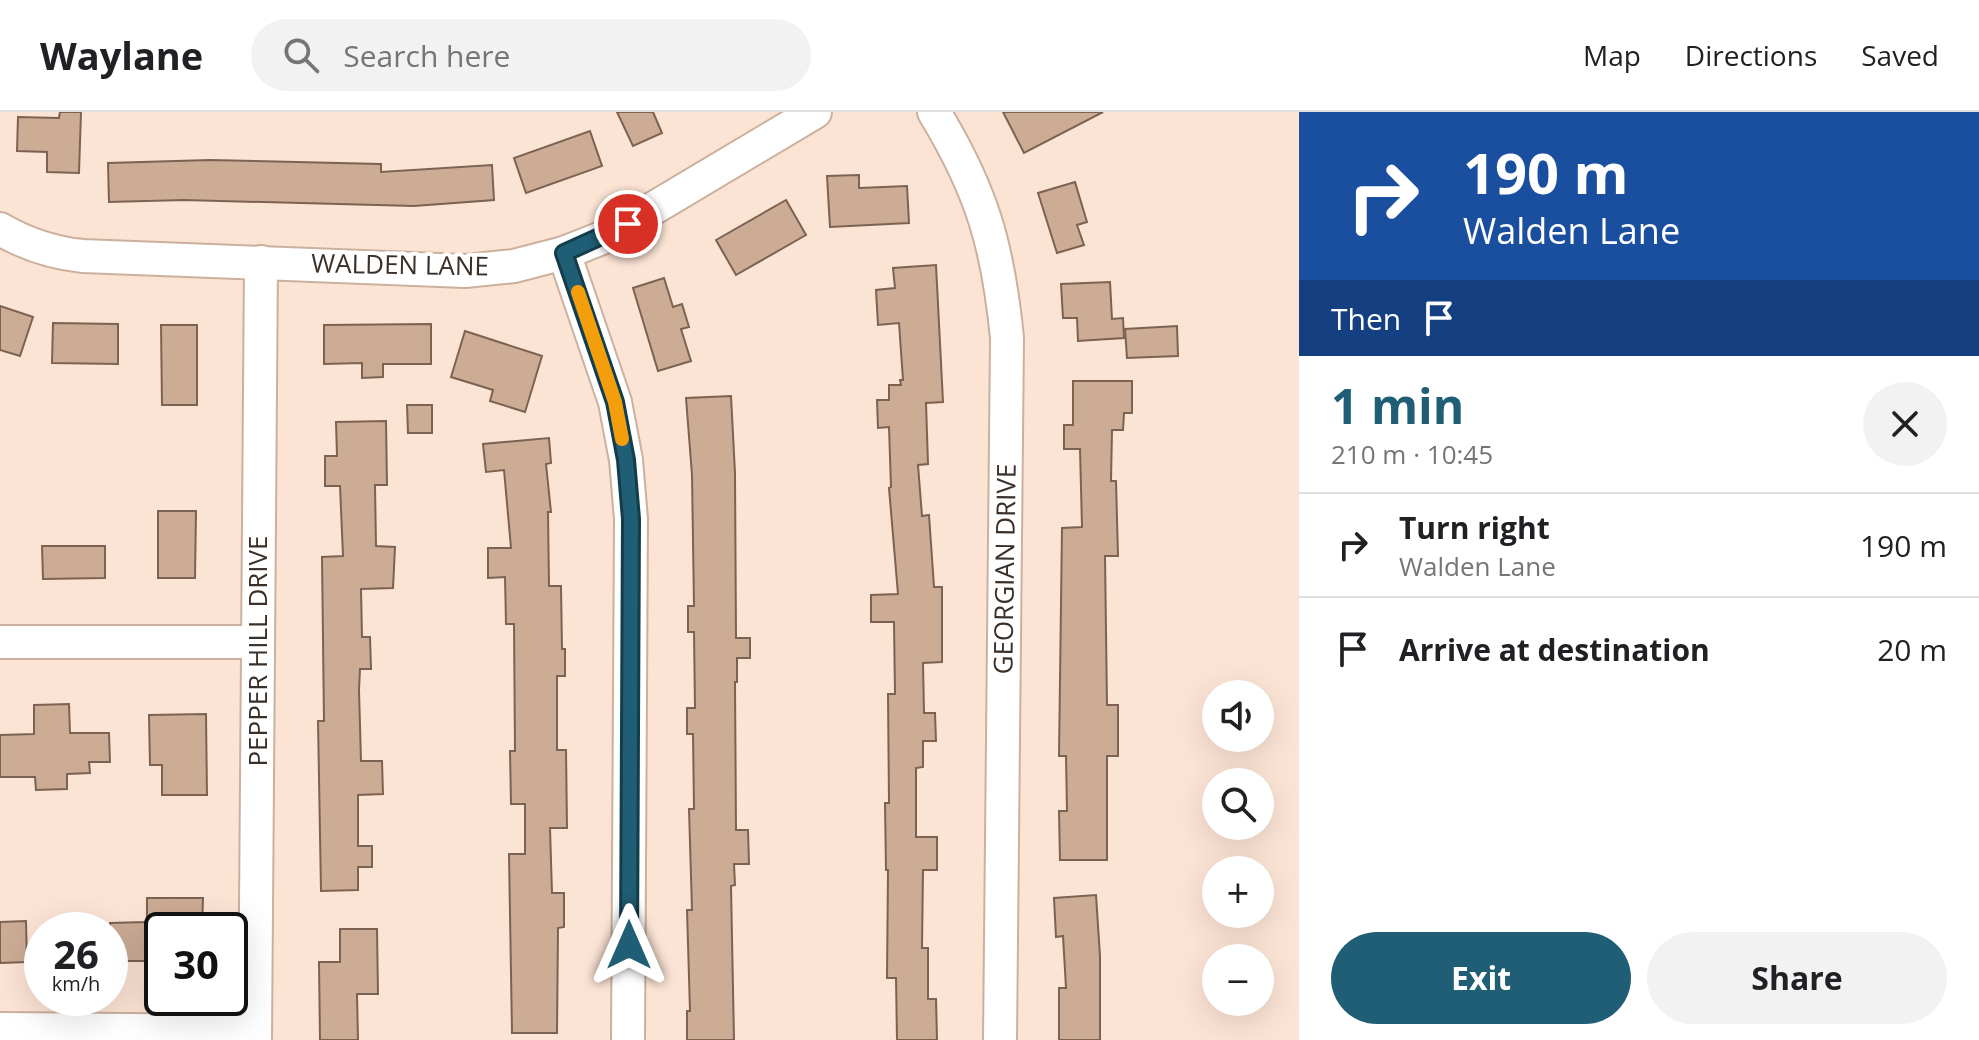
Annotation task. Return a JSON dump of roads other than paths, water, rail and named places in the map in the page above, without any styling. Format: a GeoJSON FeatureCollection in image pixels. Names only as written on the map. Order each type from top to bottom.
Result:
{"type":"FeatureCollection","features":[{"type":"Feature","properties":{"kind":"street","name":"WALDEN LANE"},"geometry":{"type":"LineString","coordinates":[[0,229],[28,244],[62,254],[465,271],[514,266],[564,253],[607,236],[815,112]]}},
{"type":"Feature","properties":{"kind":"street","name":"GEORGIAN DRIVE"},"geometry":{"type":"LineString","coordinates":[[934,112],[974,186],[991,232],[1002,281],[1007,338],[1000,1040]]}},
{"type":"Feature","properties":{"kind":"street"},"geometry":{"type":"LineString","coordinates":[[564,253],[615,402],[626,460],[631,519],[628,1040]]}},
{"type":"Feature","properties":{"kind":"street","name":"PEPPER HILL DRIVE"},"geometry":{"type":"LineString","coordinates":[[255,1035],[261,262]]}},
{"type":"Feature","properties":{"kind":"street"},"geometry":{"type":"LineString","coordinates":[[0,642],[257,642]]}},
{"type":"Feature","properties":{"kind":"street"},"geometry":{"type":"LineString","coordinates":[[0,1029],[255,1035]]}}]}
